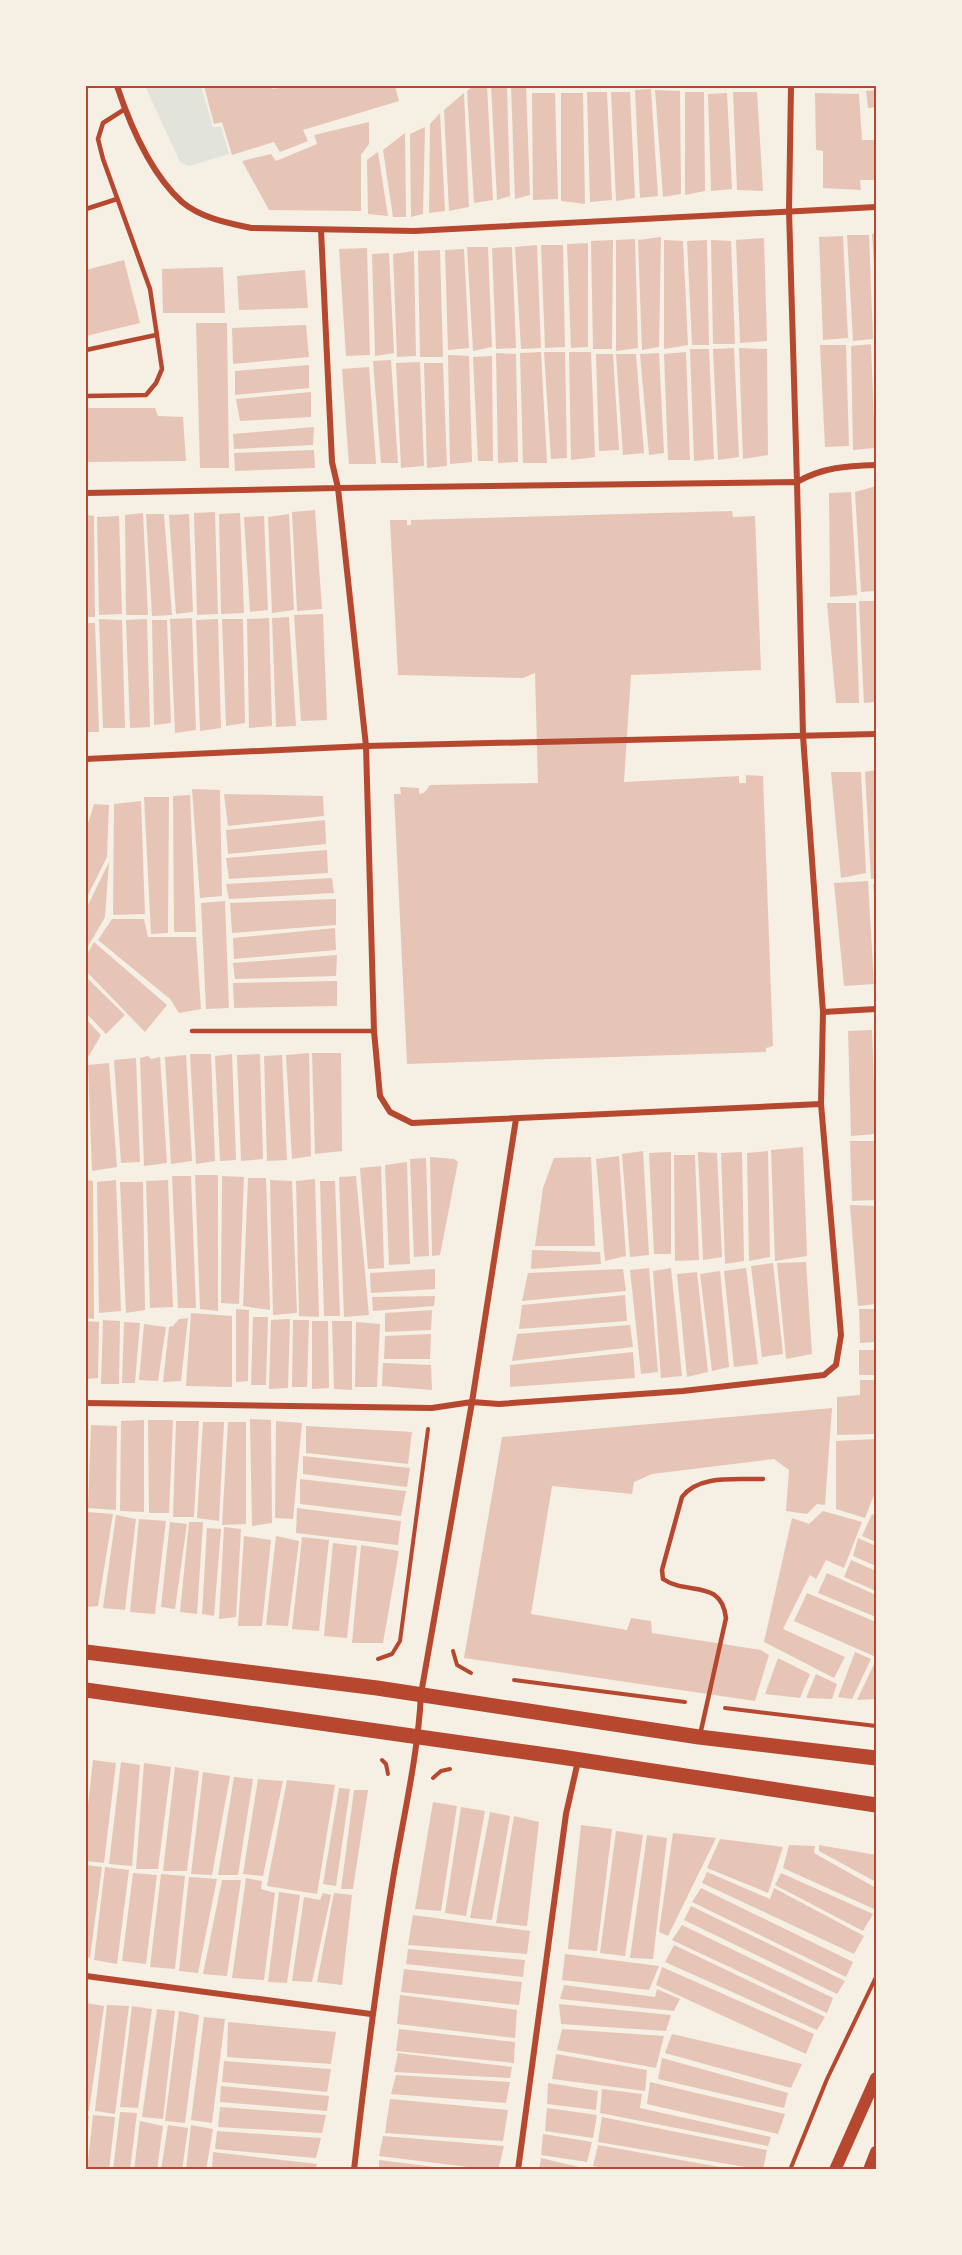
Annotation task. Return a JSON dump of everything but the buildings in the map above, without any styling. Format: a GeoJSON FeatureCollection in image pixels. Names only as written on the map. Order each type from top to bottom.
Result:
{"type":"FeatureCollection","features":[{"type":"Feature","properties":{"kind":"main road"},"geometry":{"type":"LineString","coordinates":[[86,1652],[421,1694],[699,1737],[876,1758]]}},
{"type":"Feature","properties":{"kind":"main road"},"geometry":{"type":"LineString","coordinates":[[86,1690],[418,1736],[876,1805]]}},
{"type":"Feature","properties":{"kind":"main road"},"geometry":{"type":"LineString","coordinates":[[835,2169],[876,2078]]}},
{"type":"Feature","properties":{"kind":"main road"},"geometry":{"type":"LineString","coordinates":[[869,2169],[876,2152]]}},
{"type":"Feature","properties":{"kind":"street"},"geometry":{"type":"LineString","coordinates":[[117,86],[125,109],[150,160],[183,202],[224,222],[251,228],[414,231],[876,207]]}},
{"type":"Feature","properties":{"kind":"street"},"geometry":{"type":"LineString","coordinates":[[86,1403],[432,1408],[472,1402],[522,1402],[776,1382],[824,1375],[836,1365],[841,1335],[821,1104],[823,1012],[803,736],[789,210],[791,86]]}},
{"type":"Feature","properties":{"kind":"street"},"geometry":{"type":"LineString","coordinates":[[321,230],[332,462],[338,488],[366,746],[374,1031],[380,1096],[390,1112],[412,1123],[821,1104]]}},
{"type":"Feature","properties":{"kind":"street"},"geometry":{"type":"LineString","coordinates":[[86,493],[797,482],[816,471],[834,467],[876,465]]}},
{"type":"Feature","properties":{"kind":"street"},"geometry":{"type":"LineString","coordinates":[[86,759],[366,746],[876,734]]}},
{"type":"Feature","properties":{"kind":"street"},"geometry":{"type":"LineString","coordinates":[[823,1012],[876,1009]]}},
{"type":"Feature","properties":{"kind":"street"},"geometry":{"type":"LineString","coordinates":[[354,2169],[371,2014],[409,1776],[418,1736],[421,1694],[472,1402],[516,1119]]}},
{"type":"Feature","properties":{"kind":"street"},"geometry":{"type":"LineString","coordinates":[[518,2169],[566,1814],[579,1760]]}},
{"type":"Feature","properties":{"kind":"street"},"geometry":{"type":"LineString","coordinates":[[86,1976],[371,2014]]}},
{"type":"Feature","properties":{"kind":"lane"},"geometry":{"type":"LineString","coordinates":[[86,396],[146,395],[156,383],[162,369],[150,289],[98,139],[103,123],[125,109]]}},
{"type":"Feature","properties":{"kind":"lane"},"geometry":{"type":"LineString","coordinates":[[86,209],[117,199]]}},
{"type":"Feature","properties":{"kind":"lane"},"geometry":{"type":"LineString","coordinates":[[86,350],[156,335]]}},
{"type":"Feature","properties":{"kind":"lane"},"geometry":{"type":"LineString","coordinates":[[192,1031],[374,1031]]}},
{"type":"Feature","properties":{"kind":"lane"},"geometry":{"type":"LineString","coordinates":[[699,1737],[726,1618],[724,1605],[717,1595],[707,1591],[670,1584],[663,1579],[662,1570],[682,1497],[688,1489],[700,1482],[763,1479]]}},
{"type":"Feature","properties":{"kind":"path"},"geometry":{"type":"LineString","coordinates":[[370,1659],[381,1659],[392,1654],[400,1641],[432,1408]]}},
{"type":"Feature","properties":{"kind":"path"},"geometry":{"type":"LineString","coordinates":[[452,1645],[457,1665],[465,1672],[476,1674]]}},
{"type":"Feature","properties":{"kind":"path"},"geometry":{"type":"LineString","coordinates":[[511,1679],[876,1726]]}},
{"type":"Feature","properties":{"kind":"path"},"geometry":{"type":"LineString","coordinates":[[377,1756],[386,1764],[387,1783]]}},
{"type":"Feature","properties":{"kind":"path"},"geometry":{"type":"LineString","coordinates":[[430,1780],[441,1771],[456,1768]]}},
{"type":"Feature","properties":{"kind":"path"},"geometry":{"type":"LineString","coordinates":[[790,2169],[827,2079],[876,1977]]}},
{"type":"Feature","properties":{"kind":"shaded area"},"geometry":{"type":"Polygon","coordinates":[[[145,86],[201,86],[213,127],[221,127],[229,154],[189,166],[180,162],[145,86]]]}}]}
